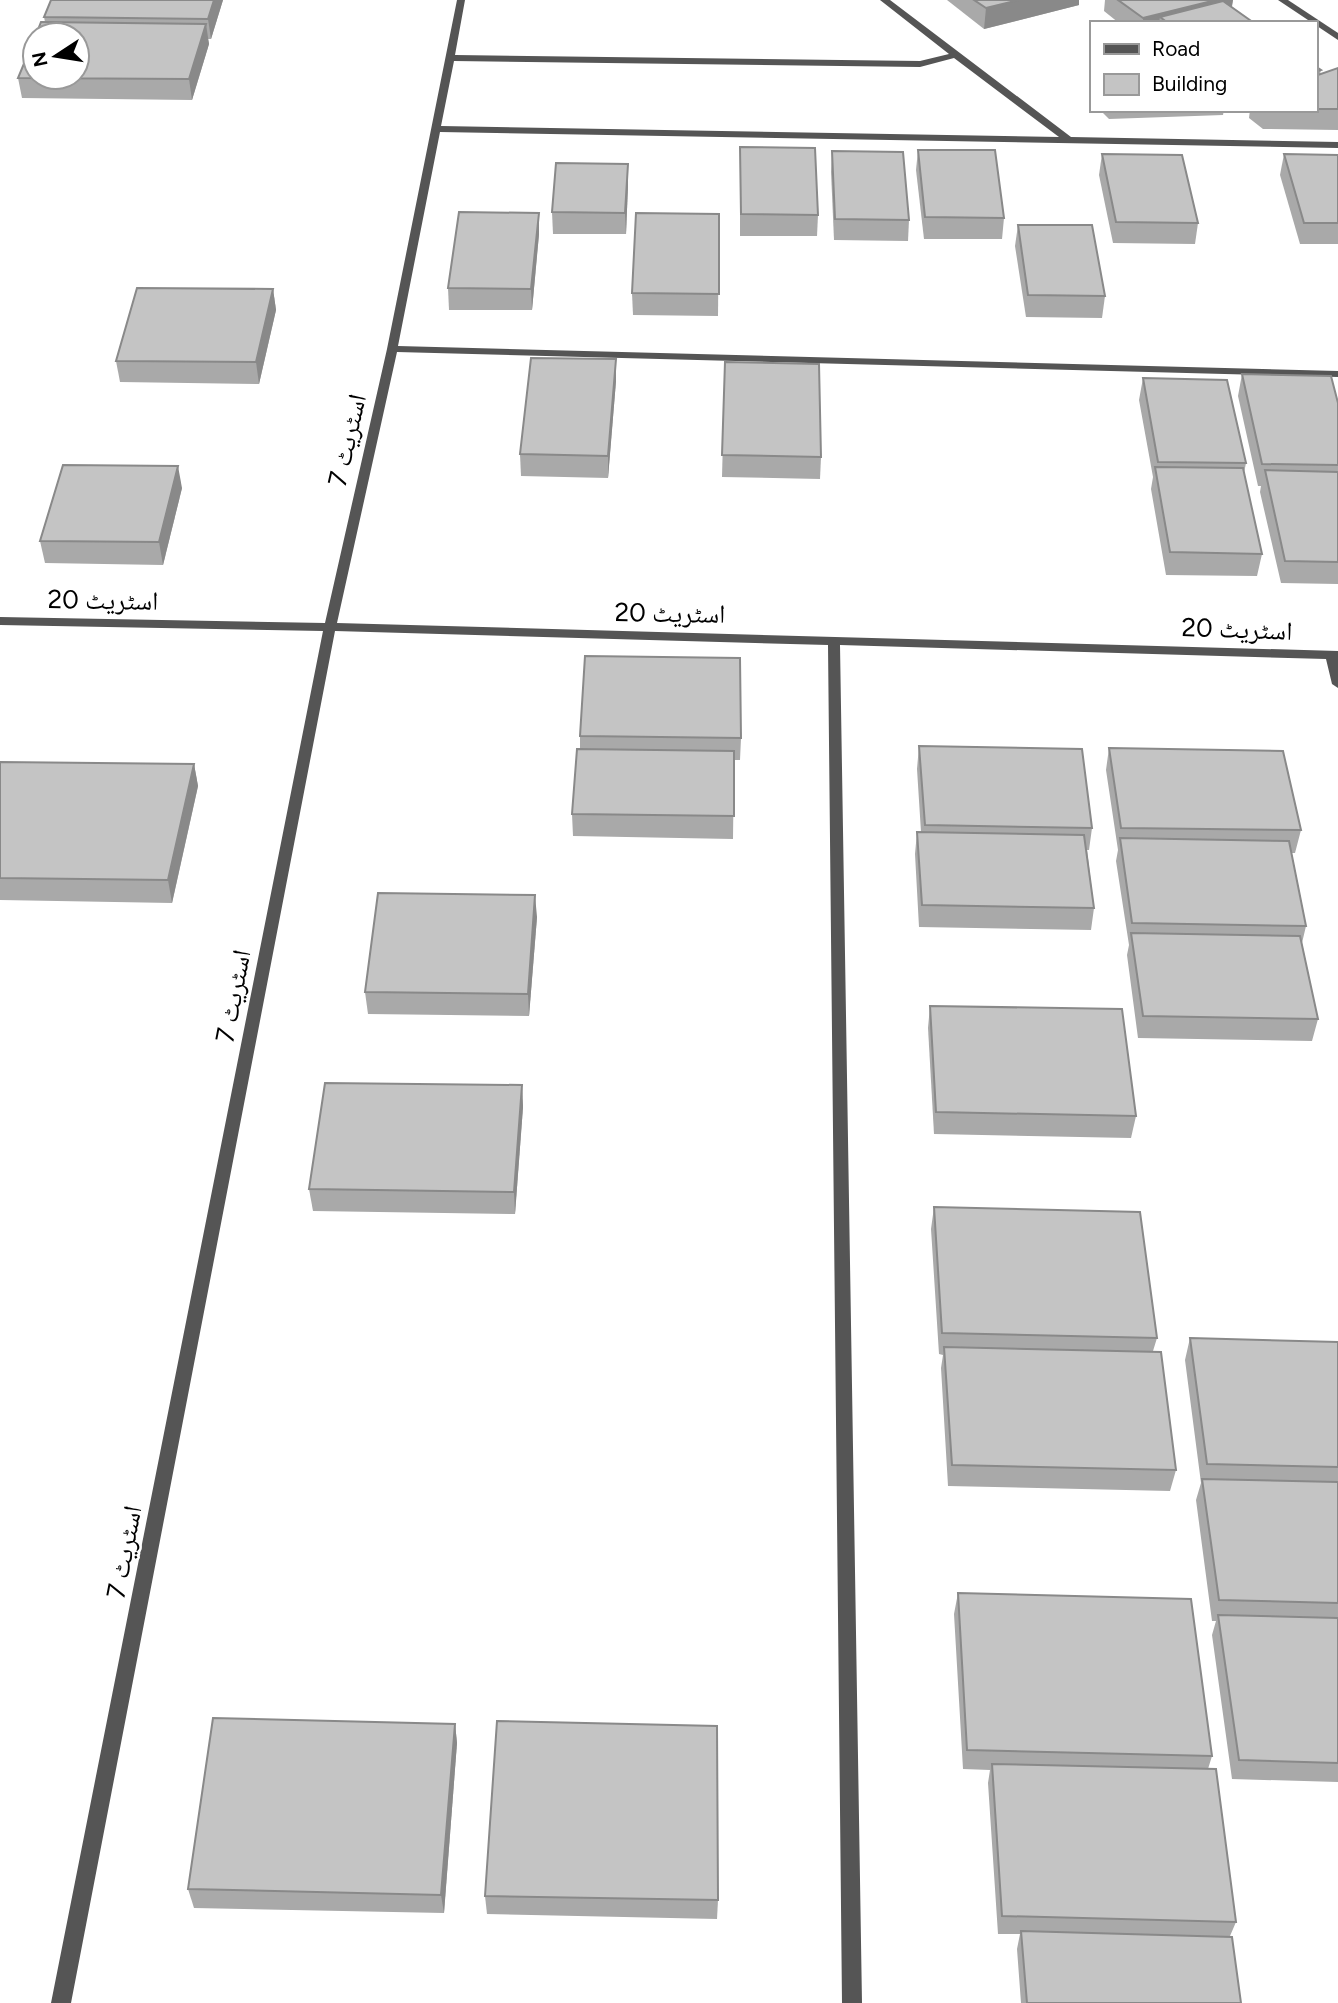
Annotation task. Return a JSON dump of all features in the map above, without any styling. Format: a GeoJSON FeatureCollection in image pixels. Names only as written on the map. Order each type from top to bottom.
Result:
{"type":"FeatureCollection","features":[{"type":"Feature","properties":{"kind":"street","name":"اسٹریٹ 7"},"geometry":{"type":"LineString","coordinates":[[61,2003],[330,627],[392,349],[461,0]]}},
{"type":"Feature","properties":{"kind":"street"},"geometry":{"type":"LineString","coordinates":[[884,0],[1067,139]]}},
{"type":"Feature","properties":{"kind":"street"},"geometry":{"type":"LineString","coordinates":[[1282,0],[1314,21]]}},
{"type":"Feature","properties":{"kind":"street"},"geometry":{"type":"LineString","coordinates":[[1317,23],[1338,37]]}},
{"type":"Feature","properties":{"kind":"street"},"geometry":{"type":"LineString","coordinates":[[450,58],[920,64],[955,55]]}},
{"type":"Feature","properties":{"kind":"street"},"geometry":{"type":"LineString","coordinates":[[437,130],[1338,145]]}},
{"type":"Feature","properties":{"kind":"street"},"geometry":{"type":"LineString","coordinates":[[392,349],[1338,374]]}},
{"type":"Feature","properties":{"kind":"street","name":"اسٹریٹ 20"},"geometry":{"type":"LineString","coordinates":[[0,621],[330,627],[1335,655]]}},
{"type":"Feature","properties":{"kind":"street"},"geometry":{"type":"LineString","coordinates":[[834,640],[852,2003]]}},
{"type":"Feature","properties":{"kind":"street"},"geometry":{"type":"LineString","coordinates":[[1335,655],[1338,684]]}},
{"type":"Feature","properties":{"kind":"building"},"geometry":{"type":"Polygon","coordinates":[[[51,0],[214,0],[208,19],[44,17],[51,0]]]}},
{"type":"Feature","properties":{"kind":"building"},"geometry":{"type":"Polygon","coordinates":[[[974,0],[1019,0],[986,8],[974,0]]]}},
{"type":"Feature","properties":{"kind":"building"},"geometry":{"type":"Polygon","coordinates":[[[1118,0],[1216,0],[1143,18],[1118,0]]]}},
{"type":"Feature","properties":{"kind":"building"},"geometry":{"type":"Polygon","coordinates":[[[1223,1],[1251,21],[1165,21],[1160,17],[1223,1]]]}},
{"type":"Feature","properties":{"kind":"building"},"geometry":{"type":"Polygon","coordinates":[[[91,23],[206,24],[189,79],[91,78],[91,23]]]}},
{"type":"Feature","properties":{"kind":"building"},"geometry":{"type":"Polygon","coordinates":[[[1338,68],[1338,109],[1317,109],[1317,75],[1338,68]]]}},
{"type":"Feature","properties":{"kind":"building"},"geometry":{"type":"Polygon","coordinates":[[[740,147],[815,148],[818,215],[741,214],[740,147]]]}},
{"type":"Feature","properties":{"kind":"building"},"geometry":{"type":"Polygon","coordinates":[[[918,150],[995,150],[1004,218],[925,217],[918,150]]]}},
{"type":"Feature","properties":{"kind":"building"},"geometry":{"type":"Polygon","coordinates":[[[832,151],[903,152],[909,220],[835,219],[832,151]]]}},
{"type":"Feature","properties":{"kind":"building"},"geometry":{"type":"Polygon","coordinates":[[[1102,154],[1182,155],[1198,223],[1116,222],[1102,154]]]}},
{"type":"Feature","properties":{"kind":"building"},"geometry":{"type":"Polygon","coordinates":[[[1284,154],[1338,155],[1338,223],[1304,223],[1284,154]]]}},
{"type":"Feature","properties":{"kind":"building"},"geometry":{"type":"Polygon","coordinates":[[[556,163],[628,164],[625,213],[552,212],[556,163]]]}},
{"type":"Feature","properties":{"kind":"building"},"geometry":{"type":"Polygon","coordinates":[[[459,212],[539,213],[531,289],[448,288],[459,212]]]}},
{"type":"Feature","properties":{"kind":"building"},"geometry":{"type":"Polygon","coordinates":[[[636,213],[719,214],[719,294],[632,293],[636,213]]]}},
{"type":"Feature","properties":{"kind":"building"},"geometry":{"type":"Polygon","coordinates":[[[1018,225],[1092,225],[1105,296],[1028,295],[1018,225]]]}},
{"type":"Feature","properties":{"kind":"building"},"geometry":{"type":"Polygon","coordinates":[[[137,288],[273,289],[256,362],[116,361],[137,288]]]}},
{"type":"Feature","properties":{"kind":"building"},"geometry":{"type":"Polygon","coordinates":[[[531,358],[616,359],[608,456],[520,454],[531,358]]]}},
{"type":"Feature","properties":{"kind":"building"},"geometry":{"type":"Polygon","coordinates":[[[725,362],[819,364],[821,457],[722,455],[725,362]]]}},
{"type":"Feature","properties":{"kind":"building"},"geometry":{"type":"Polygon","coordinates":[[[1242,374],[1331,376],[1338,403],[1338,465],[1262,464],[1242,374]]]}},
{"type":"Feature","properties":{"kind":"building"},"geometry":{"type":"Polygon","coordinates":[[[1143,378],[1227,380],[1246,463],[1158,462],[1143,378]]]}},
{"type":"Feature","properties":{"kind":"building"},"geometry":{"type":"Polygon","coordinates":[[[63,465],[178,466],[159,542],[40,541],[63,465]]]}},
{"type":"Feature","properties":{"kind":"building"},"geometry":{"type":"Polygon","coordinates":[[[1155,467],[1243,468],[1262,554],[1170,552],[1155,467]]]}},
{"type":"Feature","properties":{"kind":"building"},"geometry":{"type":"Polygon","coordinates":[[[1265,470],[1338,472],[1338,562],[1285,561],[1265,470]]]}},
{"type":"Feature","properties":{"kind":"building"},"geometry":{"type":"Polygon","coordinates":[[[585,656],[740,658],[741,738],[580,736],[585,656]]]}},
{"type":"Feature","properties":{"kind":"building"},"geometry":{"type":"Polygon","coordinates":[[[919,746],[1082,749],[1092,828],[925,825],[919,746]]]}},
{"type":"Feature","properties":{"kind":"building"},"geometry":{"type":"Polygon","coordinates":[[[1109,748],[1283,751],[1301,830],[1121,828],[1109,748]]]}},
{"type":"Feature","properties":{"kind":"building"},"geometry":{"type":"Polygon","coordinates":[[[577,749],[734,751],[734,816],[572,814],[577,749]]]}},
{"type":"Feature","properties":{"kind":"building"},"geometry":{"type":"Polygon","coordinates":[[[0,762],[194,764],[168,880],[0,878],[0,762]]]}},
{"type":"Feature","properties":{"kind":"building"},"geometry":{"type":"Polygon","coordinates":[[[917,832],[1084,835],[1094,908],[922,905],[917,832]]]}},
{"type":"Feature","properties":{"kind":"building"},"geometry":{"type":"Polygon","coordinates":[[[1120,838],[1289,841],[1306,926],[1132,923],[1120,838]]]}},
{"type":"Feature","properties":{"kind":"building"},"geometry":{"type":"Polygon","coordinates":[[[378,893],[535,895],[528,994],[365,992],[378,893]]]}},
{"type":"Feature","properties":{"kind":"building"},"geometry":{"type":"Polygon","coordinates":[[[1131,933],[1300,936],[1318,1019],[1143,1016],[1131,933]]]}},
{"type":"Feature","properties":{"kind":"building"},"geometry":{"type":"Polygon","coordinates":[[[930,1006],[1122,1009],[1136,1116],[936,1112],[930,1006]]]}},
{"type":"Feature","properties":{"kind":"building"},"geometry":{"type":"Polygon","coordinates":[[[325,1083],[522,1085],[514,1192],[309,1189],[325,1083]]]}},
{"type":"Feature","properties":{"kind":"building"},"geometry":{"type":"Polygon","coordinates":[[[934,1207],[1140,1212],[1157,1338],[942,1333],[934,1207]]]}},
{"type":"Feature","properties":{"kind":"building"},"geometry":{"type":"Polygon","coordinates":[[[1190,1338],[1338,1342],[1338,1467],[1207,1464],[1190,1338]]]}},
{"type":"Feature","properties":{"kind":"building"},"geometry":{"type":"Polygon","coordinates":[[[944,1347],[1161,1352],[1176,1470],[952,1465],[944,1347]]]}},
{"type":"Feature","properties":{"kind":"building"},"geometry":{"type":"Polygon","coordinates":[[[1202,1479],[1338,1482],[1338,1603],[1219,1600],[1202,1479]]]}},
{"type":"Feature","properties":{"kind":"building"},"geometry":{"type":"Polygon","coordinates":[[[958,1593],[1191,1599],[1212,1756],[967,1750],[958,1593]]]}},
{"type":"Feature","properties":{"kind":"building"},"geometry":{"type":"Polygon","coordinates":[[[1218,1615],[1338,1618],[1338,1763],[1239,1760],[1218,1615]]]}},
{"type":"Feature","properties":{"kind":"building"},"geometry":{"type":"Polygon","coordinates":[[[213,1718],[455,1724],[441,1895],[188,1889],[213,1718]]]}},
{"type":"Feature","properties":{"kind":"building"},"geometry":{"type":"Polygon","coordinates":[[[497,1721],[717,1726],[718,1900],[485,1896],[497,1721]]]}},
{"type":"Feature","properties":{"kind":"building"},"geometry":{"type":"Polygon","coordinates":[[[992,1764],[1216,1769],[1236,1922],[1002,1916],[992,1764]]]}},
{"type":"Feature","properties":{"kind":"building"},"geometry":{"type":"Polygon","coordinates":[[[1021,1931],[1232,1937],[1241,2003],[1027,2003],[1021,1931]]]}}]}
